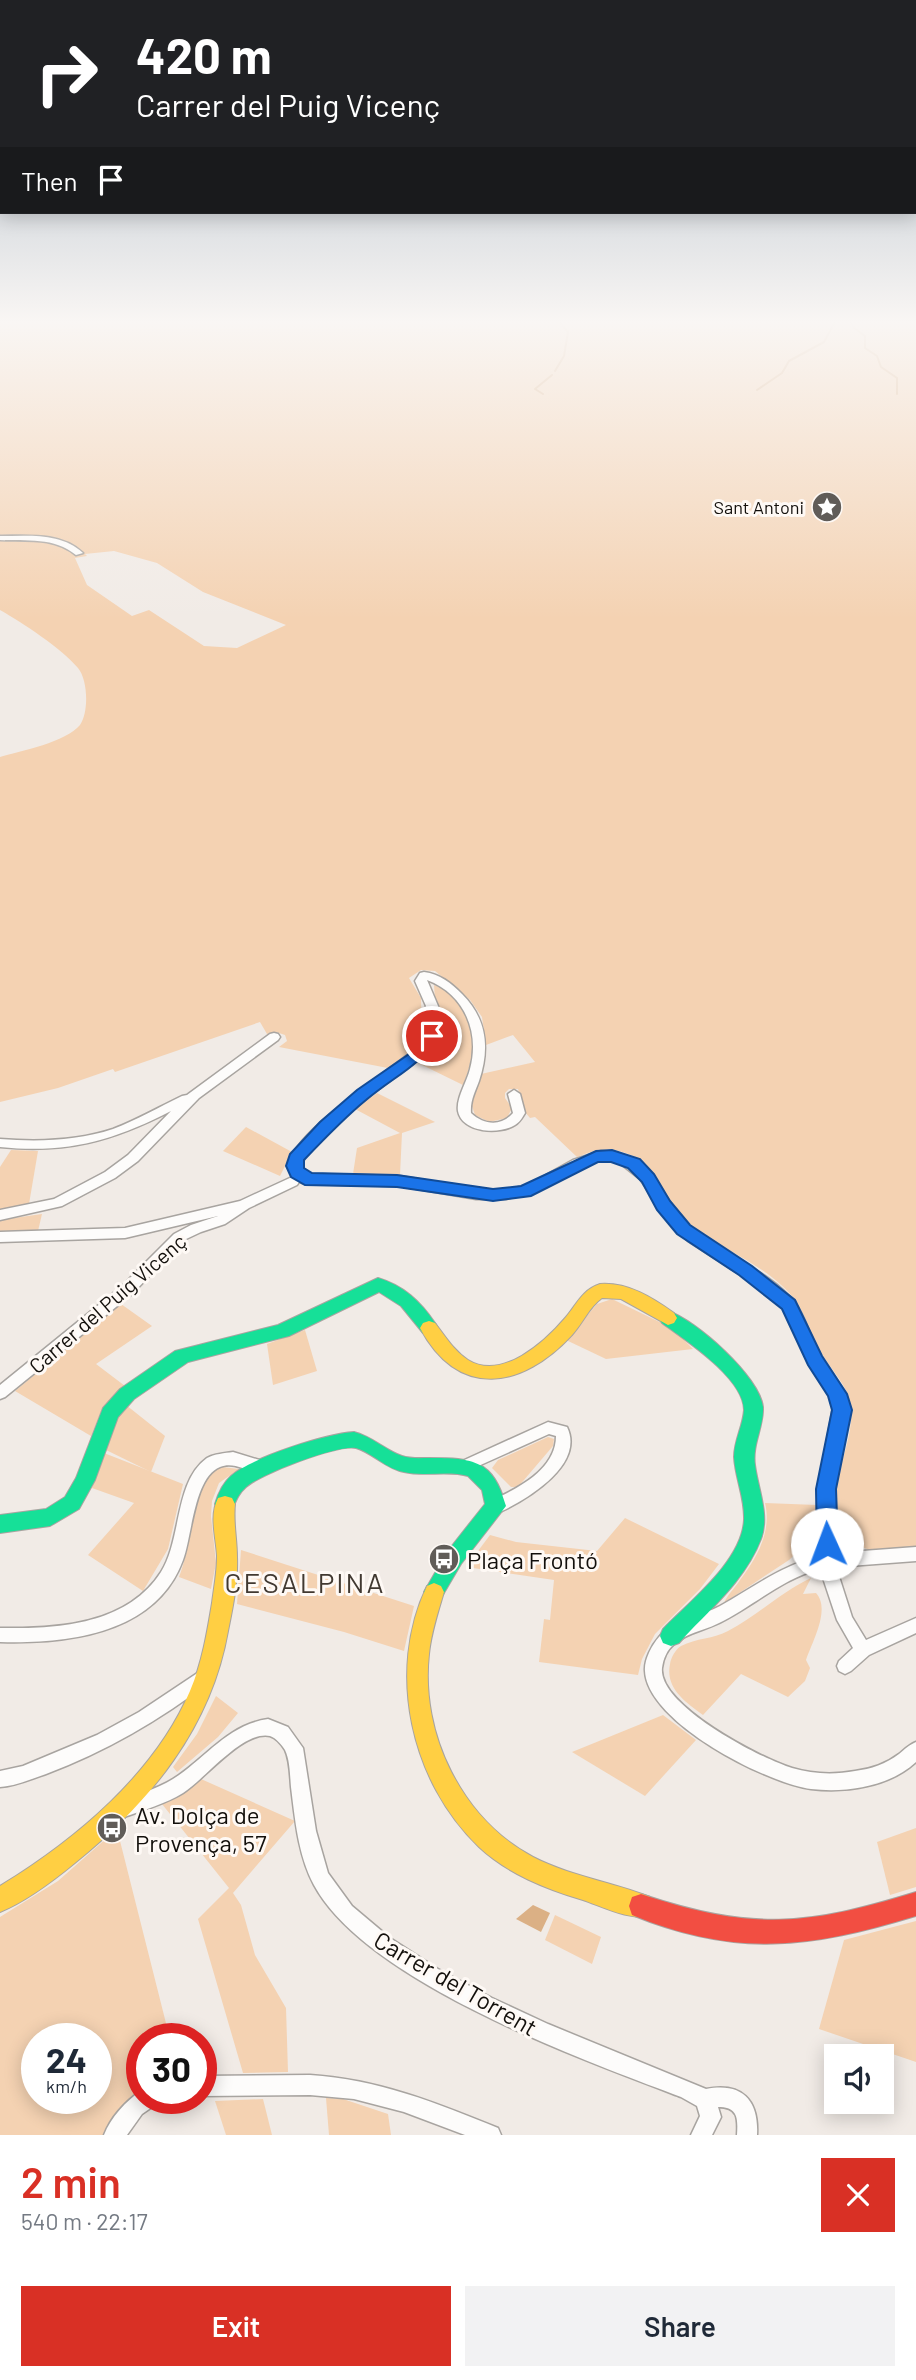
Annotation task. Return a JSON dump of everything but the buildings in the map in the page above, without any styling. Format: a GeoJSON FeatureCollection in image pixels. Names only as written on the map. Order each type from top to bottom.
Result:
{"type":"FeatureCollection","features":[{"type":"Feature","properties":{"kind":"street"},"geometry":{"type":"LineString","coordinates":[[0,538],[56,541],[79,554]]}},
{"type":"Feature","properties":{"kind":"street"},"geometry":{"type":"LineString","coordinates":[[514,1094],[519,1113],[509,1124],[489,1127],[464,1114],[463,1104],[479,1059],[479,1025],[463,1000],[441,982],[424,976],[421,981],[432,1006],[430,1041],[404,1067],[362,1094],[326,1126],[296,1158],[294,1166],[298,1178],[397,1181],[467,1193],[511,1194],[536,1186],[596,1157],[612,1156],[634,1164],[648,1178],[664,1206],[684,1230],[746,1271],[789,1304],[815,1359],[841,1402],[826,1489],[827,1560],[836,1599],[863,1650]]}},
{"type":"Feature","properties":{"kind":"street"},"geometry":{"type":"LineString","coordinates":[[0,1215],[57,1203],[110,1175],[133,1157],[195,1095],[274,1037]]}},
{"type":"Feature","properties":{"kind":"street"},"geometry":{"type":"LineString","coordinates":[[0,1143],[42,1145],[106,1134],[130,1127],[195,1095]]}},
{"type":"Feature","properties":{"kind":"street","name":"Carrer del Puig Vicenç"},"geometry":{"type":"LineString","coordinates":[[0,1393],[127,1290],[180,1237],[229,1217],[244,1205],[298,1178]]}},
{"type":"Feature","properties":{"kind":"street"},"geometry":{"type":"LineString","coordinates":[[0,1237],[125,1233],[244,1205]]}},
{"type":"Feature","properties":{"kind":"street"},"geometry":{"type":"LineString","coordinates":[[0,1524],[42,1518],[62,1511],[74,1501],[82,1488],[110,1413],[117,1402],[182,1356],[283,1331],[378,1285],[390,1287],[405,1296],[465,1367],[484,1373],[497,1372],[522,1362],[550,1342],[575,1319],[594,1294],[600,1291],[616,1291],[683,1326],[738,1379],[752,1405],[753,1416],[743,1451],[753,1514],[753,1537],[708,1595],[663,1643],[654,1663],[656,1685],[677,1711],[706,1733],[784,1775],[807,1780],[838,1781],[890,1772],[916,1750]]}},
{"type":"Feature","properties":{"kind":"street"},"geometry":{"type":"LineString","coordinates":[[465,1466],[548,1428],[562,1431],[566,1440],[564,1447],[539,1480],[496,1506],[444,1575],[434,1592],[419,1647],[422,1711],[431,1750],[450,1794],[462,1813],[483,1834],[523,1864],[602,1895],[717,1930],[769,1933],[819,1929],[916,1904]]}},
{"type":"Feature","properties":{"kind":"street"},"geometry":{"type":"LineString","coordinates":[[0,1900],[37,1879],[110,1813],[145,1778],[179,1736],[198,1700],[206,1676],[222,1601],[227,1557],[224,1505],[231,1488],[261,1466],[351,1440],[369,1446],[394,1462],[475,1468],[487,1478],[495,1494],[496,1506]]}},
{"type":"Feature","properties":{"kind":"street"},"geometry":{"type":"LineString","coordinates":[[0,1635],[40,1637],[74,1634],[103,1624],[145,1601],[167,1578],[177,1558],[191,1494],[203,1470],[213,1462],[234,1458],[243,1458],[261,1466]]}},
{"type":"Feature","properties":{"kind":"street"},"geometry":{"type":"LineString","coordinates":[[671,1636],[713,1619],[807,1565],[827,1560],[916,1554]]}},
{"type":"Feature","properties":{"kind":"street"},"geometry":{"type":"LineString","coordinates":[[845,1666],[863,1650],[916,1625]]}},
{"type":"Feature","properties":{"kind":"street"},"geometry":{"type":"LineString","coordinates":[[0,1779],[48,1765],[105,1740],[156,1713],[206,1676]]}},
{"type":"Feature","properties":{"kind":"street","name":"Carrer del Torrent"},"geometry":{"type":"LineString","coordinates":[[110,1813],[157,1797],[184,1782],[242,1734],[258,1728],[279,1732],[289,1738],[294,1748],[313,1858],[322,1881],[354,1920],[399,1954],[484,2004],[544,2034],[686,2089],[705,2099]]}},
{"type":"Feature","properties":{"kind":"street"},"geometry":{"type":"LineString","coordinates":[[217,2086],[322,2085],[373,2093],[425,2109],[491,2135]]}},
{"type":"Feature","properties":{"kind":"street"},"geometry":{"type":"LineString","coordinates":[[701,2135],[710,2117],[705,2099],[719,2095],[736,2099],[746,2110],[749,2119],[747,2135]]}},
{"type":"Feature","properties":{"kind":"street"},"geometry":{"type":"LineString","coordinates":[[114,2135],[130,2114]]}},
{"type":"Feature","properties":{"kind":"shaded area"},"geometry":{"type":"Polygon","coordinates":[[[0,420],[916,420],[916,1547],[878,1550],[861,1547],[847,1535],[838,1517],[837,1482],[850,1431],[848,1396],[843,1384],[823,1357],[797,1303],[771,1277],[707,1237],[678,1214],[648,1167],[633,1156],[612,1150],[591,1152],[577,1157],[535,1117],[530,1118],[525,1112],[518,1089],[509,1089],[505,1093],[505,1098],[512,1108],[507,1118],[489,1122],[475,1115],[471,1103],[481,1074],[535,1062],[513,1035],[486,1045],[482,1017],[470,1000],[435,971],[421,970],[409,978],[421,998],[422,1036],[393,1069],[279,1047],[287,1041],[285,1035],[276,1032],[267,1034],[260,1022],[115,1072],[113,1069],[58,1088],[0,1102],[0,757],[43,745],[73,731],[83,719],[86,696],[84,680],[71,660],[0,610],[0,420]],[[114,551],[85,554],[87,556],[75,558],[87,585],[132,616],[149,610],[204,646],[237,648],[286,625],[203,592],[157,563],[114,551]]]}},
{"type":"Feature","properties":{"kind":"shaded area"},"geometry":{"type":"Polygon","coordinates":[[[434,985],[449,992],[459,1002],[471,1027],[471,1056],[463,1085],[418,1063],[437,1035],[434,985]]]}},
{"type":"Feature","properties":{"kind":"shaded area"},"geometry":{"type":"Polygon","coordinates":[[[377,1093],[435,1122],[402,1133],[400,1175],[353,1174],[357,1148],[400,1133],[355,1109],[377,1093]]]}},
{"type":"Feature","properties":{"kind":"shaded area"},"geometry":{"type":"Polygon","coordinates":[[[246,1127],[292,1152],[280,1176],[223,1151],[246,1127]]]}},
{"type":"Feature","properties":{"kind":"shaded area"},"geometry":{"type":"Polygon","coordinates":[[[11,1150],[38,1151],[29,1204],[0,1209],[0,1167],[11,1150]]]}},
{"type":"Feature","properties":{"kind":"shaded area"},"geometry":{"type":"Polygon","coordinates":[[[42,1214],[38,1231],[0,1231],[0,1220],[42,1214]]]}},
{"type":"Feature","properties":{"kind":"shaded area"},"geometry":{"type":"Polygon","coordinates":[[[612,1299],[672,1328],[693,1349],[606,1359],[566,1340],[597,1304],[612,1299]]]}},
{"type":"Feature","properties":{"kind":"shaded area"},"geometry":{"type":"Polygon","coordinates":[[[121,1304],[152,1326],[96,1364],[125,1386],[102,1409],[91,1436],[15,1391],[121,1304]]]}},
{"type":"Feature","properties":{"kind":"shaded area"},"geometry":{"type":"Polygon","coordinates":[[[305,1330],[317,1371],[273,1385],[267,1344],[305,1330]]]}},
{"type":"Feature","properties":{"kind":"shaded area"},"geometry":{"type":"Polygon","coordinates":[[[126,1405],[165,1436],[151,1472],[104,1449],[112,1424],[126,1405]]]}},
{"type":"Feature","properties":{"kind":"shaded area"},"geometry":{"type":"Polygon","coordinates":[[[548,1437],[554,1439],[553,1446],[518,1487],[511,1487],[492,1468],[498,1460],[548,1437]]]}},
{"type":"Feature","properties":{"kind":"shaded area"},"geometry":{"type":"Polygon","coordinates":[[[104,1453],[183,1484],[168,1549],[143,1591],[88,1555],[134,1503],[92,1488],[104,1453]]]}},
{"type":"Feature","properties":{"kind":"shaded area"},"geometry":{"type":"Polygon","coordinates":[[[222,1467],[239,1469],[219,1483],[212,1501],[216,1563],[211,1589],[179,1577],[203,1485],[210,1474],[222,1467]]]}},
{"type":"Feature","properties":{"kind":"shaded area"},"geometry":{"type":"Polygon","coordinates":[[[765,1503],[817,1505],[815,1536],[789,1560],[724,1603],[762,1544],[767,1513],[765,1503]]]}},
{"type":"Feature","properties":{"kind":"shaded area"},"geometry":{"type":"Polygon","coordinates":[[[625,1518],[719,1564],[700,1589],[655,1634],[642,1659],[638,1675],[539,1662],[544,1619],[550,1620],[554,1580],[466,1567],[490,1535],[516,1542],[597,1551],[625,1518]]]}},
{"type":"Feature","properties":{"kind":"shaded area"},"geometry":{"type":"Polygon","coordinates":[[[241,1550],[414,1606],[404,1651],[237,1604],[241,1550]]]}},
{"type":"Feature","properties":{"kind":"shaded area"},"geometry":{"type":"Polygon","coordinates":[[[811,1578],[803,1594],[816,1593],[822,1608],[821,1616],[806,1660],[810,1668],[805,1681],[788,1697],[741,1674],[703,1715],[678,1694],[669,1673],[671,1659],[679,1647],[728,1631],[811,1578]]]}},
{"type":"Feature","properties":{"kind":"shaded area"},"geometry":{"type":"Polygon","coordinates":[[[216,1696],[238,1713],[218,1737],[177,1772],[173,1767],[197,1734],[216,1696]]]}},
{"type":"Feature","properties":{"kind":"shaded area"},"geometry":{"type":"Polygon","coordinates":[[[663,1715],[696,1740],[645,1796],[572,1752],[663,1715]]]}},
{"type":"Feature","properties":{"kind":"shaded area"},"geometry":{"type":"Polygon","coordinates":[[[201,1779],[295,1821],[233,1893],[241,1905],[255,1955],[286,2008],[288,2072],[243,2073],[198,1919],[229,1888],[162,1804],[201,1779]]]}},
{"type":"Feature","properties":{"kind":"shaded area"},"geometry":{"type":"Polygon","coordinates":[[[916,1828],[916,1887],[890,1895],[877,1842],[916,1828]]]}},
{"type":"Feature","properties":{"kind":"shaded area"},"geometry":{"type":"Polygon","coordinates":[[[117,1829],[166,2023],[126,2023],[126,2105],[104,2135],[0,2135],[0,1917],[58,1881],[117,1829]]]}},
{"type":"Feature","properties":{"kind":"shaded area"},"geometry":{"type":"Polygon","coordinates":[[[533,1905],[550,1913],[541,1932],[516,1919],[533,1905]]]}},
{"type":"Feature","properties":{"kind":"shaded area"},"geometry":{"type":"Polygon","coordinates":[[[555,1915],[601,1937],[592,1964],[545,1940],[555,1915]]]}},
{"type":"Feature","properties":{"kind":"shaded area"},"geometry":{"type":"Polygon","coordinates":[[[916,1921],[916,2062],[894,2055],[894,2044],[863,2044],[819,2029],[844,1940],[916,1921]]]}},
{"type":"Feature","properties":{"kind":"shaded area"},"geometry":{"type":"Polygon","coordinates":[[[326,2098],[343,2099],[388,2114],[391,2135],[329,2135],[326,2098]]]}},
{"type":"Feature","properties":{"kind":"shaded area"},"geometry":{"type":"Polygon","coordinates":[[[263,2099],[272,2135],[226,2135],[217,2101],[263,2099]]]}},
{"type":"Feature","properties":{"kind":"traffic: fast"},"geometry":{"type":"LineString","coordinates":[[0,1524],[50,1517],[72,1503],[85,1480],[110,1413],[127,1394],[182,1356],[283,1331],[378,1285],[407,1302],[429,1328]]}},
{"type":"Feature","properties":{"kind":"traffic: fast"},"geometry":{"type":"LineString","coordinates":[[668,1318],[731,1369],[749,1393],[753,1405],[744,1452],[754,1512],[752,1536],[735,1567],[671,1636]]}},
{"type":"Feature","properties":{"kind":"traffic: fast"},"geometry":{"type":"LineString","coordinates":[[225,1504],[233,1487],[247,1475],[300,1453],[346,1441],[361,1442],[407,1465],[451,1466],[475,1470],[491,1488],[496,1506],[454,1558],[434,1592]]}},
{"type":"Feature","properties":{"kind":"traffic: slow"},"geometry":{"type":"LineString","coordinates":[[429,1328],[459,1363],[480,1372],[495,1373],[511,1369],[541,1352],[566,1330],[589,1299],[600,1291],[627,1294],[668,1318]]}},
{"type":"Feature","properties":{"kind":"traffic: slow"},"geometry":{"type":"LineString","coordinates":[[0,1900],[58,1861],[114,1813],[140,1786],[183,1727],[203,1687],[217,1632],[227,1566],[225,1504]]}},
{"type":"Feature","properties":{"kind":"traffic: slow"},"geometry":{"type":"LineString","coordinates":[[434,1592],[419,1645],[418,1692],[429,1747],[453,1797],[469,1820],[489,1840],[526,1866],[574,1886],[641,1906]]}},
{"type":"Feature","properties":{"kind":"traffic: jam"},"geometry":{"type":"LineString","coordinates":[[641,1906],[723,1929],[781,1933],[827,1928],[916,1904]]}},
{"type":"Feature","properties":{"kind":"place","name":"Sant Antoni"},"geometry":{"type":"Point","coordinates":[827,507]}},
{"type":"Feature","properties":{"kind":"place","name":"Plaça Frontó"},"geometry":{"type":"Point","coordinates":[444,1559]}},
{"type":"Feature","properties":{"kind":"place","name":"Av. Dolça de Provença, 57"},"geometry":{"type":"Point","coordinates":[112,1828]}},
{"type":"Feature","properties":{"kind":"district","name":"CESALPINA"},"geometry":{"type":"Point","coordinates":[305,1582]}},
{"type":"Feature","properties":{"kind":"route"},"geometry":{"type":"LineString","coordinates":[[432,1036],[425,1047],[404,1067],[362,1094],[326,1126],[296,1158],[294,1166],[297,1172],[304,1175],[305,1179],[311,1180],[375,1179],[493,1195],[524,1191],[580,1163],[604,1155],[634,1164],[648,1178],[664,1206],[684,1230],[746,1271],[789,1304],[809,1348],[838,1394],[842,1410],[826,1489],[827,1544]]}}]}
